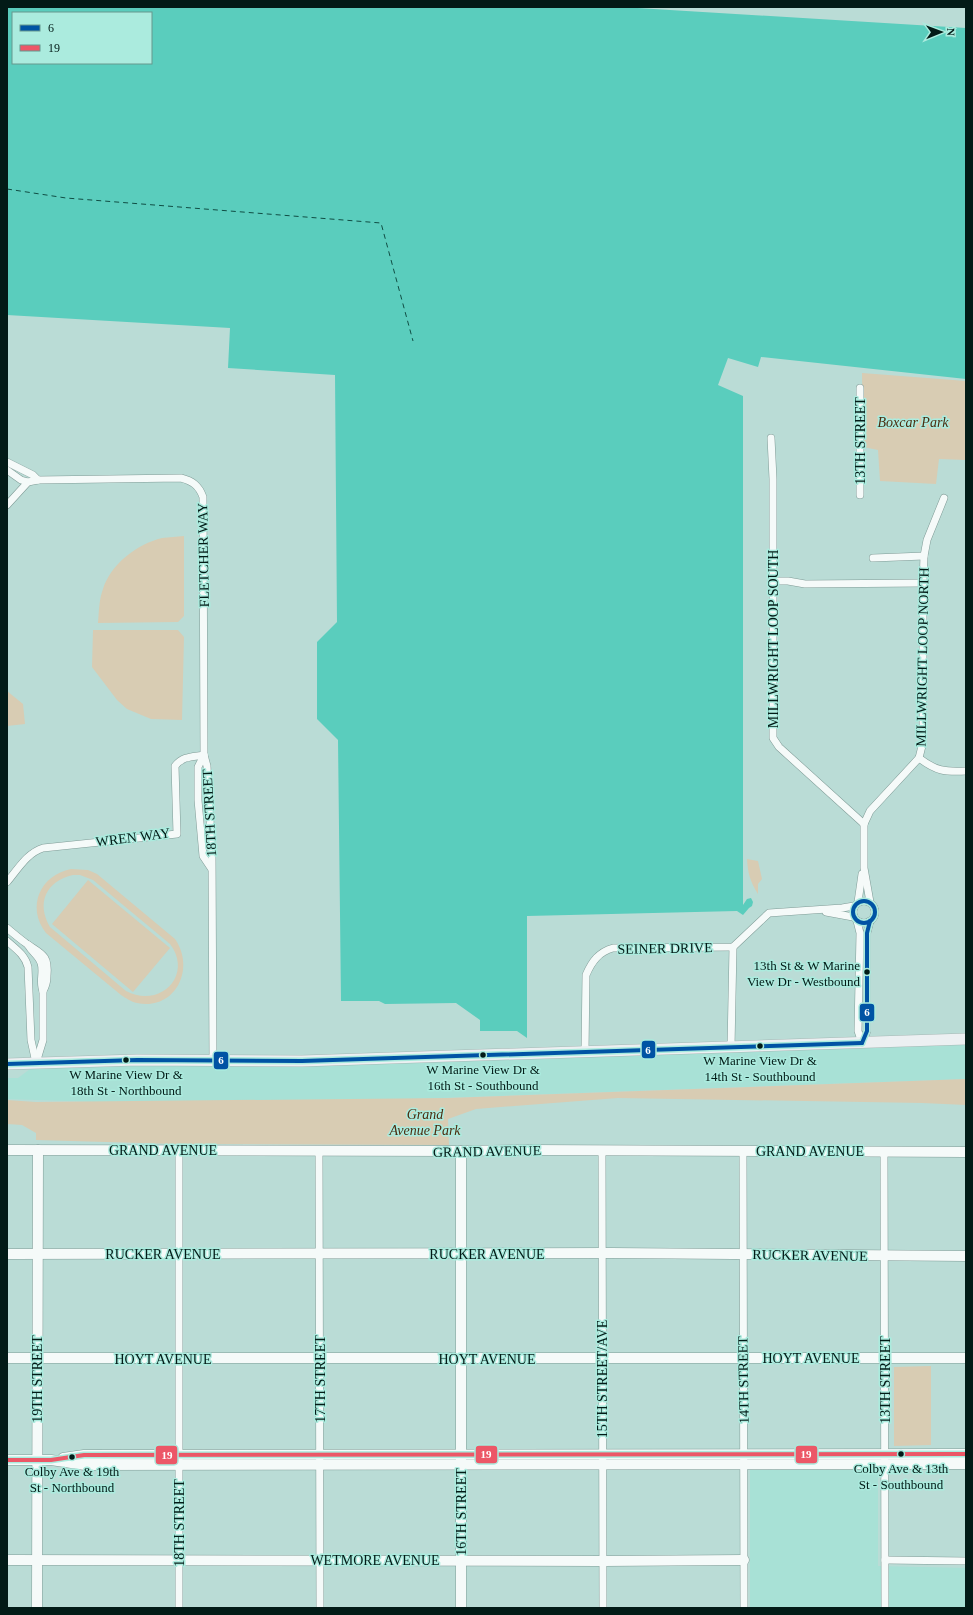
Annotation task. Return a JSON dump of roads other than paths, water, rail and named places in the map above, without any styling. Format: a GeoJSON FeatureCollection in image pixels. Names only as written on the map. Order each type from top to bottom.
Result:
{"type":"FeatureCollection","features":[{"type":"Feature","properties":{"kind":"main road"},"geometry":{"type":"LineString","coordinates":[[7,1064],[137,1060],[302,1061],[966,1039]]}},
{"type":"Feature","properties":{"kind":"street","name":"13TH STREET"},"geometry":{"type":"LineString","coordinates":[[860,388],[860,495]]}},
{"type":"Feature","properties":{"kind":"street","name":"MILLWRIGHT LOOP SOUTH"},"geometry":{"type":"LineString","coordinates":[[771,438],[773,738],[779,748],[864,824]]}},
{"type":"Feature","properties":{"kind":"street"},"geometry":{"type":"LineString","coordinates":[[7,462],[34,475],[38,480]]}},
{"type":"Feature","properties":{"kind":"street"},"geometry":{"type":"LineString","coordinates":[[7,470],[21,480],[28,482],[7,505]]}},
{"type":"Feature","properties":{"kind":"street","name":"FLETCHER WAY"},"geometry":{"type":"LineString","coordinates":[[28,482],[38,480],[181,478],[190,480],[201,492],[203,497],[204,755]]}},
{"type":"Feature","properties":{"kind":"street","name":"MILLWRIGHT LOOP NORTH"},"geometry":{"type":"LineString","coordinates":[[864,824],[870,811],[919,758],[923,742],[924,556],[927,540],[944,498]]}},
{"type":"Feature","properties":{"kind":"street"},"geometry":{"type":"LineString","coordinates":[[873,558],[924,556]]}},
{"type":"Feature","properties":{"kind":"street"},"geometry":{"type":"LineString","coordinates":[[773,581],[788,581],[805,584],[923,583]]}},
{"type":"Feature","properties":{"kind":"street","name":"18TH STREET"},"geometry":{"type":"LineString","coordinates":[[204,755],[207,766],[212,854],[213,1061]]}},
{"type":"Feature","properties":{"kind":"street","name":"WREN WAY"},"geometry":{"type":"LineString","coordinates":[[7,882],[29,854],[43,848],[177,834],[175,766],[180,760],[188,757],[204,755]]}},
{"type":"Feature","properties":{"kind":"street"},"geometry":{"type":"LineString","coordinates":[[919,758],[940,771],[966,771]]}},
{"type":"Feature","properties":{"kind":"street"},"geometry":{"type":"LineString","coordinates":[[862,1043],[867,1031],[867,933],[870,921],[875,912],[873,905],[870,902],[864,868],[864,824]]}},
{"type":"Feature","properties":{"kind":"street"},"geometry":{"type":"LineString","coordinates":[[862,1043],[858,1031],[860,933],[852,911],[856,904],[864,868]]}},
{"type":"Feature","properties":{"kind":"street"},"geometry":{"type":"LineString","coordinates":[[856,904],[864,900],[870,902]]}},
{"type":"Feature","properties":{"kind":"street","name":"SEINER DRIVE"},"geometry":{"type":"LineString","coordinates":[[586,1052],[586,975],[596,956],[605,950],[613,948],[733,947],[770,913],[848,908],[856,904]]}},
{"type":"Feature","properties":{"kind":"street","name":"SEINER DRIVE"},"geometry":{"type":"LineString","coordinates":[[820,910],[855,919]]}},
{"type":"Feature","properties":{"kind":"street"},"geometry":{"type":"LineString","coordinates":[[855,919],[863,923],[870,921]]}},
{"type":"Feature","properties":{"kind":"street"},"geometry":{"type":"LineString","coordinates":[[7,928],[28,945],[39,951],[45,958],[47,964],[46,987],[43,991],[43,1040],[36,1063]]}},
{"type":"Feature","properties":{"kind":"street"},"geometry":{"type":"LineString","coordinates":[[7,941],[20,952],[26,960],[28,967],[31,1040],[36,1063]]}},
{"type":"Feature","properties":{"kind":"street"},"geometry":{"type":"LineString","coordinates":[[731,1047],[733,947]]}},
{"type":"Feature","properties":{"kind":"street","name":"GRAND AVENUE"},"geometry":{"type":"LineString","coordinates":[[7,1150],[966,1152]]}},
{"type":"Feature","properties":{"kind":"street","name":"19TH STREET"},"geometry":{"type":"LineString","coordinates":[[38,1150],[38,1608]]}},
{"type":"Feature","properties":{"kind":"street","name":"18TH STREET"},"geometry":{"type":"LineString","coordinates":[[179,1150],[179,1608]]}},
{"type":"Feature","properties":{"kind":"street","name":"17TH STREET"},"geometry":{"type":"LineString","coordinates":[[320,1150],[320,1608]]}},
{"type":"Feature","properties":{"kind":"street","name":"16TH STREET"},"geometry":{"type":"LineString","coordinates":[[461,1151],[461,1608]]}},
{"type":"Feature","properties":{"kind":"street","name":"15TH STREET/AVE"},"geometry":{"type":"LineString","coordinates":[[602,1151],[602,1608]]}},
{"type":"Feature","properties":{"kind":"street","name":"14TH STREET"},"geometry":{"type":"LineString","coordinates":[[743,1151],[744,1608]]}},
{"type":"Feature","properties":{"kind":"street","name":"13TH STREET"},"geometry":{"type":"LineString","coordinates":[[884,1151],[885,1608]]}},
{"type":"Feature","properties":{"kind":"street","name":"RUCKER AVENUE"},"geometry":{"type":"LineString","coordinates":[[7,1254],[743,1254],[966,1256]]}},
{"type":"Feature","properties":{"kind":"street","name":"HOYT AVENUE"},"geometry":{"type":"LineString","coordinates":[[7,1358],[966,1358]]}},
{"type":"Feature","properties":{"kind":"street"},"geometry":{"type":"LineString","coordinates":[[885,1459],[966,1454]]}},
{"type":"Feature","properties":{"kind":"street"},"geometry":{"type":"LineString","coordinates":[[7,1460],[51,1460],[85,1465],[179,1460],[744,1458],[885,1459],[966,1464]]}},
{"type":"Feature","properties":{"kind":"street","name":"WETMORE AVENUE"},"geometry":{"type":"LineString","coordinates":[[7,1560],[744,1560]]}},
{"type":"Feature","properties":{"kind":"street"},"geometry":{"type":"LineString","coordinates":[[885,1560],[966,1561]]}},
{"type":"Feature","properties":{"kind":"place","name":"13th St & W Marine View Dr - Westbound"},"geometry":{"type":"Point","coordinates":[867,972]}},
{"type":"Feature","properties":{"kind":"place","name":"W Marine View Dr & 14th St - Southbound"},"geometry":{"type":"Point","coordinates":[760,1046]}},
{"type":"Feature","properties":{"kind":"place","name":"W Marine View Dr & 16th St - Southbound"},"geometry":{"type":"Point","coordinates":[483,1055]}},
{"type":"Feature","properties":{"kind":"place","name":"W Marine View Dr & 18th St - Northbound"},"geometry":{"type":"Point","coordinates":[126,1060]}},
{"type":"Feature","properties":{"kind":"place","name":"Colby Ave & 13th St - Southbound"},"geometry":{"type":"Point","coordinates":[901,1454]}},
{"type":"Feature","properties":{"kind":"place","name":"Colby Ave & 19th St - Northbound"},"geometry":{"type":"Point","coordinates":[72,1457]}},
{"type":"Feature","properties":{"kind":"park label","name":"Boxcar Park"},"geometry":{"type":"Point","coordinates":[913,422]}},
{"type":"Feature","properties":{"kind":"park label","name":"Grand Avenue Park"},"geometry":{"type":"Point","coordinates":[425,1122]}}]}
